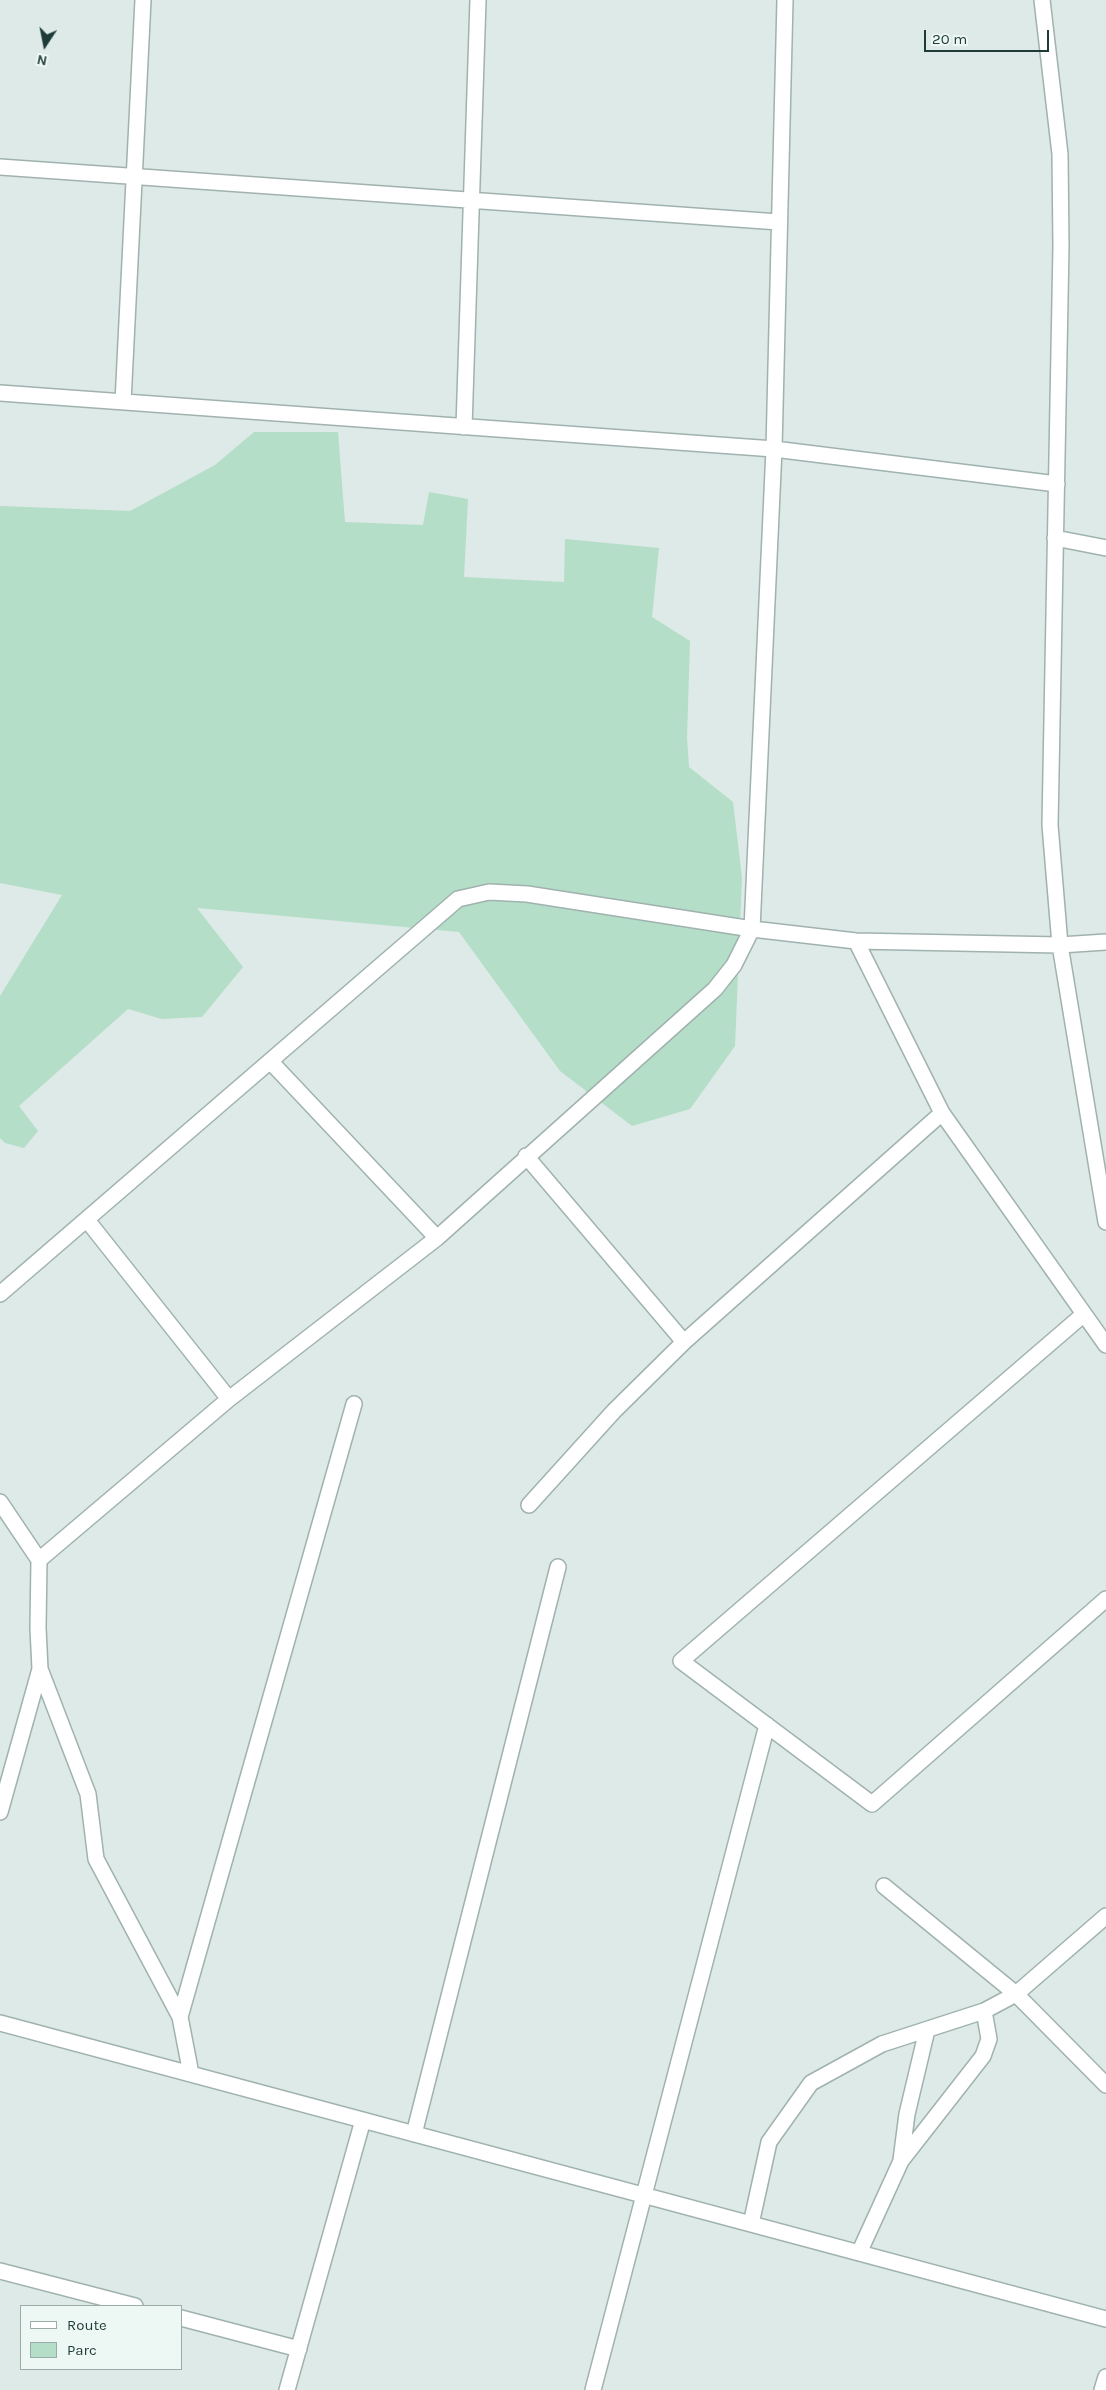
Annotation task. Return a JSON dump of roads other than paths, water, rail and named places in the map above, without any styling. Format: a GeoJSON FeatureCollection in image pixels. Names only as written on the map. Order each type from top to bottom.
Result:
{"type":"FeatureCollection","features":[{"type":"Feature","properties":{"kind":"street"},"geometry":{"type":"LineString","coordinates":[[124,402],[143,0]]}},
{"type":"Feature","properties":{"kind":"street"},"geometry":{"type":"LineString","coordinates":[[464,426],[478,0]]}},
{"type":"Feature","properties":{"kind":"street"},"geometry":{"type":"LineString","coordinates":[[39,1560],[230,1399],[437,1238],[526,1156],[715,989],[734,965],[752,929],[774,449],[785,0]]}},
{"type":"Feature","properties":{"kind":"street"},"geometry":{"type":"LineString","coordinates":[[1042,0],[1060,154],[1061,246],[1050,825],[1060,945],[1106,1222]]}},
{"type":"Feature","properties":{"kind":"street"},"geometry":{"type":"LineString","coordinates":[[0,168],[779,222]]}},
{"type":"Feature","properties":{"kind":"street"},"geometry":{"type":"LineString","coordinates":[[0,393],[774,449],[1056,484]]}},
{"type":"Feature","properties":{"kind":"street"},"geometry":{"type":"LineString","coordinates":[[1055,538],[1106,548]]}},
{"type":"Feature","properties":{"kind":"street"},"geometry":{"type":"LineString","coordinates":[[0,1294],[458,899],[489,892],[527,894],[752,929],[856,941],[1060,945],[1106,942]]}},
{"type":"Feature","properties":{"kind":"street"},"geometry":{"type":"LineString","coordinates":[[856,941],[942,1113],[1084,1314],[1103,1335]]}},
{"type":"Feature","properties":{"kind":"street"},"geometry":{"type":"LineString","coordinates":[[270,1062],[437,1238]]}},
{"type":"Feature","properties":{"kind":"street"},"geometry":{"type":"LineString","coordinates":[[529,1505],[614,1411],[684,1342],[942,1113]]}},
{"type":"Feature","properties":{"kind":"street"},"geometry":{"type":"LineString","coordinates":[[526,1156],[684,1342]]}},
{"type":"Feature","properties":{"kind":"street"},"geometry":{"type":"LineString","coordinates":[[87,1220],[230,1399]]}},
{"type":"Feature","properties":{"kind":"street"},"geometry":{"type":"LineString","coordinates":[[1084,1314],[682,1661],[872,1804],[1106,1599]]}},
{"type":"Feature","properties":{"kind":"street"},"geometry":{"type":"LineString","coordinates":[[180,2017],[354,1404]]}},
{"type":"Feature","properties":{"kind":"street"},"geometry":{"type":"LineString","coordinates":[[0,1502],[39,1560],[38,1628],[40,1669],[88,1794],[96,1859],[180,2017],[191,2074]]}},
{"type":"Feature","properties":{"kind":"street"},"geometry":{"type":"LineString","coordinates":[[414,2134],[558,1567]]}},
{"type":"Feature","properties":{"kind":"street"},"geometry":{"type":"LineString","coordinates":[[0,1812],[40,1669]]}},
{"type":"Feature","properties":{"kind":"street"},"geometry":{"type":"LineString","coordinates":[[593,2390],[767,1725]]}},
{"type":"Feature","properties":{"kind":"street"},"geometry":{"type":"LineString","coordinates":[[884,1886],[1016,1994],[1106,2085]]}},
{"type":"Feature","properties":{"kind":"street"},"geometry":{"type":"LineString","coordinates":[[750,2224],[769,2142],[811,2083],[882,2044],[984,2011],[1016,1994],[1106,1916]]}},
{"type":"Feature","properties":{"kind":"street"},"geometry":{"type":"LineString","coordinates":[[860,2253],[901,2162],[984,2056],[989,2039],[984,2011]]}},
{"type":"Feature","properties":{"kind":"street"},"geometry":{"type":"LineString","coordinates":[[0,2023],[1106,2320]]}},
{"type":"Feature","properties":{"kind":"street"},"geometry":{"type":"LineString","coordinates":[[901,2162],[907,2114],[927,2030]]}},
{"type":"Feature","properties":{"kind":"street"},"geometry":{"type":"LineString","coordinates":[[287,2390],[363,2120]]}},
{"type":"Feature","properties":{"kind":"street"},"geometry":{"type":"LineString","coordinates":[[0,2271],[131,2305]]}},
{"type":"Feature","properties":{"kind":"street"},"geometry":{"type":"LineString","coordinates":[[182,2318],[299,2349]]}},
{"type":"Feature","properties":{"kind":"street"},"geometry":{"type":"LineString","coordinates":[[1102,2390],[1106,2377]]}}]}
